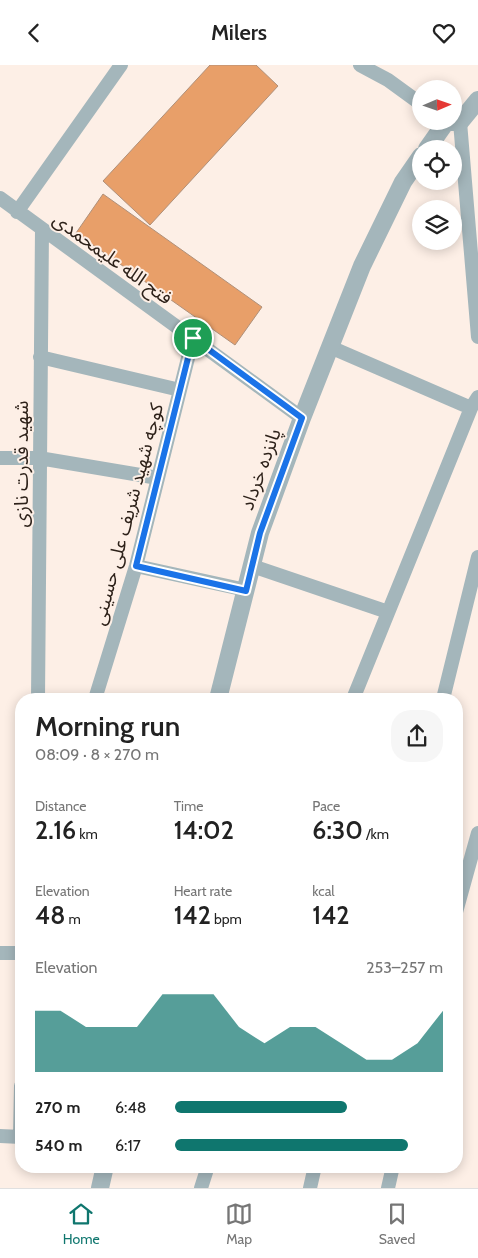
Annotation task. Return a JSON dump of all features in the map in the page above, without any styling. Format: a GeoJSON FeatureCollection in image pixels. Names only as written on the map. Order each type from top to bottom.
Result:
{"type":"FeatureCollection","features":[{"type":"Feature","properties":{"kind":"street"},"geometry":{"type":"LineString","coordinates":[[18,212],[121,65]]}},
{"type":"Feature","properties":{"kind":"street"},"geometry":{"type":"LineString","coordinates":[[360,65],[388,80],[412,97]]}},
{"type":"Feature","properties":{"kind":"street"},"geometry":{"type":"LineString","coordinates":[[462,113],[478,100]]}},
{"type":"Feature","properties":{"kind":"street"},"geometry":{"type":"LineString","coordinates":[[435,140],[443,130]]}},
{"type":"Feature","properties":{"kind":"street"},"geometry":{"type":"LineString","coordinates":[[451,130],[478,337]]}},
{"type":"Feature","properties":{"kind":"street","name":"پانزده خرداد"},"geometry":{"type":"LineString","coordinates":[[220,693],[260,533],[302,418],[366,257],[403,182],[412,169]]}},
{"type":"Feature","properties":{"kind":"street","name":"فتح الله علیمحمدی"},"geometry":{"type":"LineString","coordinates":[[0,198],[302,418]]}},
{"type":"Feature","properties":{"kind":"street","name":"شهید قدرت نازی"},"geometry":{"type":"LineString","coordinates":[[38,693],[42,229]]}},
{"type":"Feature","properties":{"kind":"street","name":"کوچه شهید شریف علی حسینی"},"geometry":{"type":"LineString","coordinates":[[97,693],[136,566],[193,338]]}},
{"type":"Feature","properties":{"kind":"street"},"geometry":{"type":"LineString","coordinates":[[330,347],[474,402],[356,693]]}},
{"type":"Feature","properties":{"kind":"street"},"geometry":{"type":"LineString","coordinates":[[40,357],[180,390]]}},
{"type":"Feature","properties":{"kind":"street"},"geometry":{"type":"LineString","coordinates":[[0,458],[39,458],[158,478]]}},
{"type":"Feature","properties":{"kind":"street"},"geometry":{"type":"LineString","coordinates":[[445,693],[478,557]]}},
{"type":"Feature","properties":{"kind":"street"},"geometry":{"type":"LineString","coordinates":[[136,566],[246,591]]}},
{"type":"Feature","properties":{"kind":"street"},"geometry":{"type":"LineString","coordinates":[[252,566],[388,612]]}},
{"type":"Feature","properties":{"kind":"street"},"geometry":{"type":"LineString","coordinates":[[463,887],[478,833]]}},
{"type":"Feature","properties":{"kind":"street"},"geometry":{"type":"LineString","coordinates":[[0,953],[15,953]]}},
{"type":"Feature","properties":{"kind":"street"},"geometry":{"type":"LineString","coordinates":[[0,1136],[15,1137]]}},
{"type":"Feature","properties":{"kind":"street"},"geometry":{"type":"LineString","coordinates":[[100,1188],[104,1173]]}},
{"type":"Feature","properties":{"kind":"street"},"geometry":{"type":"LineString","coordinates":[[201,1188],[205,1173]]}},
{"type":"Feature","properties":{"kind":"street"},"geometry":{"type":"LineString","coordinates":[[310,1188],[313,1173]]}},
{"type":"Feature","properties":{"kind":"street"},"geometry":{"type":"LineString","coordinates":[[388,1188],[391,1173]]}},
{"type":"Feature","properties":{"kind":"building"},"geometry":{"type":"Polygon","coordinates":[[[210,65],[256,65],[278,86],[150,225],[103,181],[210,65]]]}},
{"type":"Feature","properties":{"kind":"building"},"geometry":{"type":"Polygon","coordinates":[[[103,194],[262,307],[235,345],[76,233],[103,194]]]}},
{"type":"Feature","properties":{"kind":"route"},"geometry":{"type":"LineString","coordinates":[[193,338],[302,418],[260,533],[246,591],[136,566],[193,338]]}}]}
